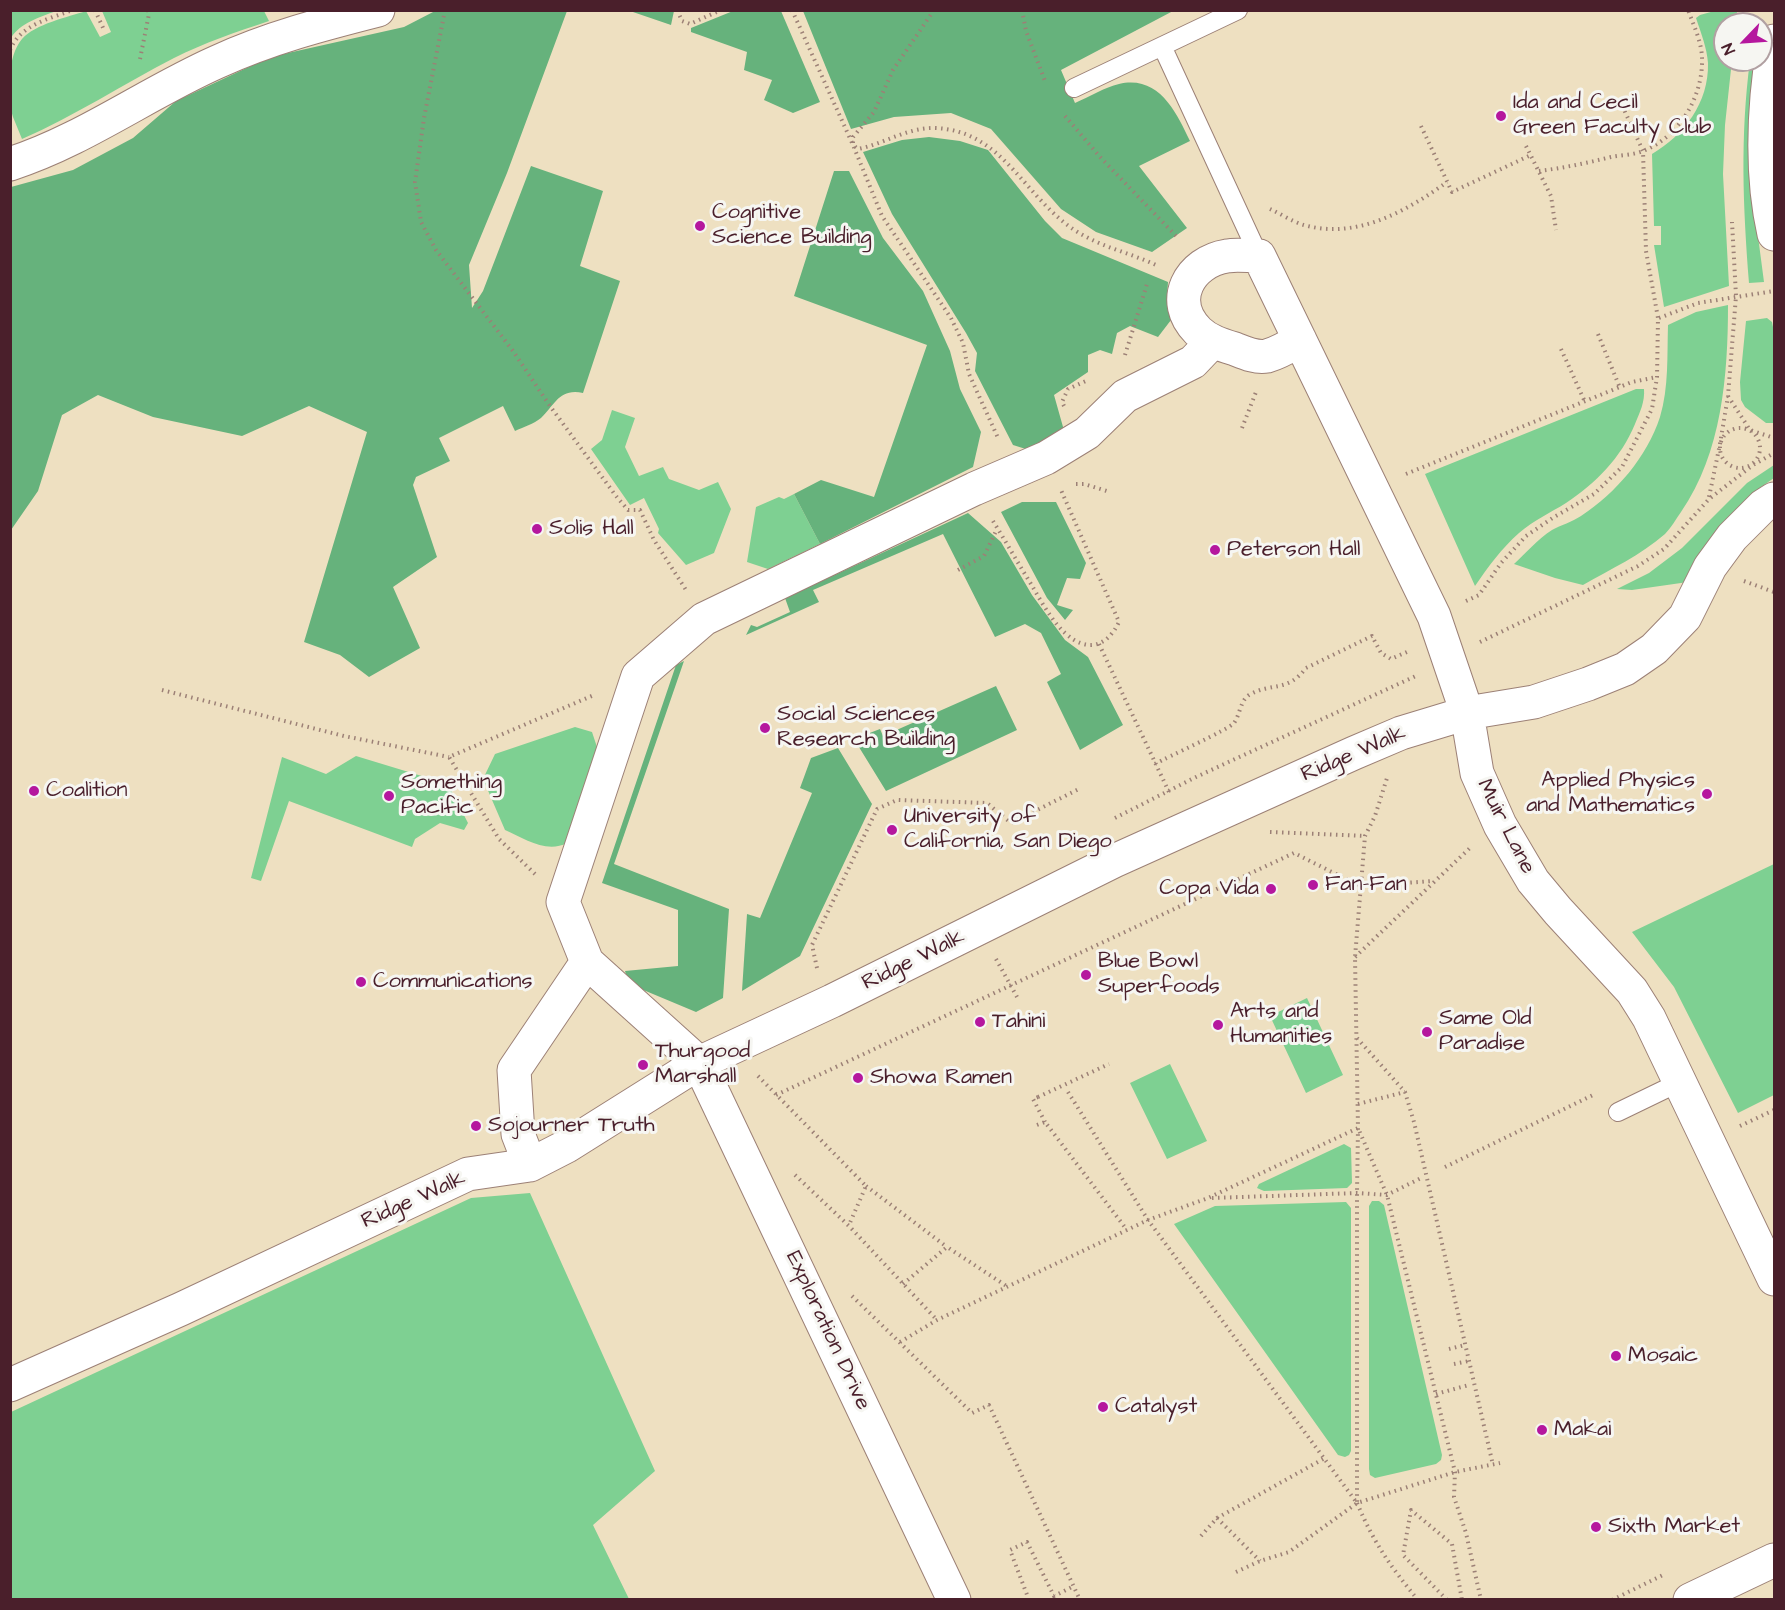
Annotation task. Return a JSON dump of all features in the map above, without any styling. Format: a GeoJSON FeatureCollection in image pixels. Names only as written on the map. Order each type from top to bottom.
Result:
{"type":"FeatureCollection","features":[{"type":"Feature","properties":{"kind":"street"},"geometry":{"type":"LineString","coordinates":[[10,164],[61,144],[216,62],[282,35],[378,10]]}},
{"type":"Feature","properties":{"kind":"street"},"geometry":{"type":"LineString","coordinates":[[1774,40],[1767,117],[1766,172],[1774,234]]}},
{"type":"Feature","properties":{"kind":"street"},"geometry":{"type":"LineString","coordinates":[[1227,256],[1259,256],[1300,340],[1264,356],[1252,356],[1213,341],[1198,331],[1185,310],[1184,295],[1196,273],[1227,256]]}},
{"type":"Feature","properties":{"kind":"street","name":"Muir Lane"},"geometry":{"type":"LineString","coordinates":[[1300,340],[1434,616],[1467,713],[1477,774],[1508,840],[1533,881],[1632,991],[1649,1018],[1774,1280]]}},
{"type":"Feature","properties":{"kind":"street"},"geometry":{"type":"LineString","coordinates":[[699,1063],[587,962],[563,902],[638,676],[704,620],[974,489],[1014,473],[1052,471],[1125,396],[1193,362],[1213,341]]}},
{"type":"Feature","properties":{"kind":"street","name":"Ridge Walk"},"geometry":{"type":"LineString","coordinates":[[10,1385],[181,1309],[468,1174],[530,1165],[567,1146],[699,1063],[832,1001],[1114,861],[1186,828],[1401,733],[1467,713],[1534,702],[1625,669],[1654,649],[1685,617],[1710,567],[1732,537],[1763,506],[1774,499]]}},
{"type":"Feature","properties":{"kind":"street"},"geometry":{"type":"LineString","coordinates":[[530,1165],[518,1134],[514,1071],[587,962]]}},
{"type":"Feature","properties":{"kind":"street","name":"Exploration Drive"},"geometry":{"type":"LineString","coordinates":[[699,1063],[954,1599]]}},
{"type":"Feature","properties":{"kind":"street"},"geometry":{"type":"LineString","coordinates":[[1690,1599],[1774,1560]]}},
{"type":"Feature","properties":{"kind":"lane"},"geometry":{"type":"LineString","coordinates":[[1074,88],[1238,10]]}},
{"type":"Feature","properties":{"kind":"lane"},"geometry":{"type":"LineString","coordinates":[[1162,46],[1259,256]]}},
{"type":"Feature","properties":{"kind":"lane"},"geometry":{"type":"LineString","coordinates":[[1618,1112],[1680,1082]]}},
{"type":"Feature","properties":{"kind":"path"},"geometry":{"type":"LineString","coordinates":[[10,50],[15,38],[33,25],[73,10]]}},
{"type":"Feature","properties":{"kind":"path"},"geometry":{"type":"LineString","coordinates":[[95,10],[104,30]]}},
{"type":"Feature","properties":{"kind":"path"},"geometry":{"type":"LineString","coordinates":[[138,68],[148,10]]}},
{"type":"Feature","properties":{"kind":"path"},"geometry":{"type":"LineString","coordinates":[[445,10],[424,118],[415,182],[421,222],[436,250],[513,351],[616,496],[628,510],[640,510],[654,540],[704,620]]}},
{"type":"Feature","properties":{"kind":"path"},"geometry":{"type":"LineString","coordinates":[[680,10],[682,21],[690,24],[721,10]]}},
{"type":"Feature","properties":{"kind":"path"},"geometry":{"type":"LineString","coordinates":[[792,10],[889,228],[951,318],[963,343],[969,374],[1014,473]]}},
{"type":"Feature","properties":{"kind":"path"},"geometry":{"type":"LineString","coordinates":[[853,145],[853,137],[874,112],[892,70],[934,10]]}},
{"type":"Feature","properties":{"kind":"path"},"geometry":{"type":"LineString","coordinates":[[1022,10],[1037,63],[1048,88]]}},
{"type":"Feature","properties":{"kind":"path"},"geometry":{"type":"LineString","coordinates":[[1539,171],[1643,151],[1664,138],[1683,120],[1701,80],[1702,57],[1698,36],[1688,10]]}},
{"type":"Feature","properties":{"kind":"path"},"geometry":{"type":"LineString","coordinates":[[1460,604],[1479,595],[1501,563],[1526,536],[1594,494],[1622,467],[1652,409],[1657,377],[1659,318],[1646,251],[1643,151],[1620,101]]}},
{"type":"Feature","properties":{"kind":"path"},"geometry":{"type":"LineString","coordinates":[[1063,112],[1196,273]]}},
{"type":"Feature","properties":{"kind":"path"},"geometry":{"type":"LineString","coordinates":[[1421,126],[1452,192],[1531,155]]}},
{"type":"Feature","properties":{"kind":"path"},"geometry":{"type":"LineString","coordinates":[[853,145],[858,149],[907,133],[931,128],[957,130],[977,139],[998,153],[1050,212],[1076,231],[1099,243],[1153,264],[1196,273]]}},
{"type":"Feature","properties":{"kind":"path"},"geometry":{"type":"LineString","coordinates":[[1526,146],[1551,196],[1556,230]]}},
{"type":"Feature","properties":{"kind":"path"},"geometry":{"type":"LineString","coordinates":[[1239,212],[1260,204],[1304,225],[1339,230],[1383,220],[1425,198],[1447,182]]}},
{"type":"Feature","properties":{"kind":"path"},"geometry":{"type":"LineString","coordinates":[[1659,318],[1698,303],[1774,291]]}},
{"type":"Feature","properties":{"kind":"path"},"geometry":{"type":"LineString","coordinates":[[1598,334],[1620,388]]}},
{"type":"Feature","properties":{"kind":"path"},"geometry":{"type":"LineString","coordinates":[[1561,349],[1584,402]]}},
{"type":"Feature","properties":{"kind":"path"},"geometry":{"type":"LineString","coordinates":[[1402,476],[1632,382],[1657,377]]}},
{"type":"Feature","properties":{"kind":"path"},"geometry":{"type":"LineString","coordinates":[[1242,428],[1258,387]]}},
{"type":"Feature","properties":{"kind":"path"},"geometry":{"type":"LineString","coordinates":[[1492,636],[1638,566],[1664,549],[1709,499],[1728,396],[1750,430],[1756,434],[1761,447],[1753,465],[1742,469],[1730,465],[1722,456],[1720,444],[1722,438],[1732,430],[1744,428],[1750,430],[1774,438]]}},
{"type":"Feature","properties":{"kind":"path"},"geometry":{"type":"LineString","coordinates":[[1052,471],[1110,492]]}},
{"type":"Feature","properties":{"kind":"path"},"geometry":{"type":"LineString","coordinates":[[974,489],[1046,610],[1065,634],[1083,644],[1099,644],[1113,636],[1119,622],[1052,471]]}},
{"type":"Feature","properties":{"kind":"path"},"geometry":{"type":"LineString","coordinates":[[958,570],[984,556],[997,528]]}},
{"type":"Feature","properties":{"kind":"path"},"geometry":{"type":"LineString","coordinates":[[1155,764],[1233,725],[1246,697],[1263,688],[1284,686],[1299,677],[1306,668],[1372,636],[1381,653],[1391,659],[1414,649]]}},
{"type":"Feature","properties":{"kind":"path"},"geometry":{"type":"LineString","coordinates":[[1099,644],[1186,828]]}},
{"type":"Feature","properties":{"kind":"path"},"geometry":{"type":"LineString","coordinates":[[162,690],[344,736],[448,758],[638,676]]}},
{"type":"Feature","properties":{"kind":"path"},"geometry":{"type":"LineString","coordinates":[[448,758],[499,839],[563,902]]}},
{"type":"Feature","properties":{"kind":"path"},"geometry":{"type":"LineString","coordinates":[[832,1001],[816,966],[812,945],[877,809],[897,800],[987,803],[1011,823],[1079,789]]}},
{"type":"Feature","properties":{"kind":"path"},"geometry":{"type":"LineString","coordinates":[[1357,1503],[1358,1104],[1355,957],[1365,836],[1375,816]]}},
{"type":"Feature","properties":{"kind":"path"},"geometry":{"type":"LineString","coordinates":[[1270,832],[1365,836]]}},
{"type":"Feature","properties":{"kind":"path"},"geometry":{"type":"LineString","coordinates":[[776,1095],[1294,853],[1360,886],[1433,881]]}},
{"type":"Feature","properties":{"kind":"path"},"geometry":{"type":"LineString","coordinates":[[1355,957],[1450,865]]}},
{"type":"Feature","properties":{"kind":"path"},"geometry":{"type":"LineString","coordinates":[[980,928],[1017,997]]}},
{"type":"Feature","properties":{"kind":"path"},"geometry":{"type":"LineString","coordinates":[[1357,1038],[1405,1092],[1466,1345],[1466,1362],[1493,1465]]}},
{"type":"Feature","properties":{"kind":"path"},"geometry":{"type":"LineString","coordinates":[[730,1048],[866,1186],[946,1247],[1008,1287]]}},
{"type":"Feature","properties":{"kind":"path"},"geometry":{"type":"LineString","coordinates":[[1108,1064],[1033,1099],[1045,1122],[1127,1230]]}},
{"type":"Feature","properties":{"kind":"path"},"geometry":{"type":"LineString","coordinates":[[1068,1092],[1148,1220],[1325,1458],[1357,1503],[1381,1553],[1418,1599]]}},
{"type":"Feature","properties":{"kind":"path"},"geometry":{"type":"LineString","coordinates":[[1358,1104],[1405,1092]]}},
{"type":"Feature","properties":{"kind":"path"},"geometry":{"type":"LineString","coordinates":[[1445,1167],[1581,1101]]}},
{"type":"Feature","properties":{"kind":"path"},"geometry":{"type":"LineString","coordinates":[[1732,1130],[1774,1110]]}},
{"type":"Feature","properties":{"kind":"path"},"geometry":{"type":"LineString","coordinates":[[1037,1125],[1045,1122]]}},
{"type":"Feature","properties":{"kind":"path"},"geometry":{"type":"LineString","coordinates":[[1358,1128],[1387,1195],[1455,1472],[1454,1497],[1466,1533],[1481,1599]]}},
{"type":"Feature","properties":{"kind":"path"},"geometry":{"type":"LineString","coordinates":[[900,1342],[937,1320],[1148,1220],[1208,1198],[1358,1128]]}},
{"type":"Feature","properties":{"kind":"path"},"geometry":{"type":"LineString","coordinates":[[1208,1198],[1357,1193],[1387,1195],[1421,1178]]}},
{"type":"Feature","properties":{"kind":"path"},"geometry":{"type":"LineString","coordinates":[[799,1179],[849,1226],[937,1320]]}},
{"type":"Feature","properties":{"kind":"path"},"geometry":{"type":"LineString","coordinates":[[849,1226],[866,1186]]}},
{"type":"Feature","properties":{"kind":"path"},"geometry":{"type":"LineString","coordinates":[[903,1284],[946,1247]]}},
{"type":"Feature","properties":{"kind":"path"},"geometry":{"type":"LineString","coordinates":[[877,1321],[972,1413],[989,1405],[1080,1599]]}},
{"type":"Feature","properties":{"kind":"path"},"geometry":{"type":"LineString","coordinates":[[1460,1347],[1449,1350],[1466,1345]]}},
{"type":"Feature","properties":{"kind":"path"},"geometry":{"type":"LineString","coordinates":[[1436,1394],[1470,1385]]}},
{"type":"Feature","properties":{"kind":"path"},"geometry":{"type":"LineString","coordinates":[[1201,1536],[1217,1518],[1325,1458]]}},
{"type":"Feature","properties":{"kind":"path"},"geometry":{"type":"LineString","coordinates":[[1236,1572],[1260,1561],[1289,1552],[1357,1503],[1455,1472],[1500,1463]]}},
{"type":"Feature","properties":{"kind":"path"},"geometry":{"type":"LineString","coordinates":[[1447,1599],[1403,1555],[1411,1510],[1452,1544],[1462,1599]]}},
{"type":"Feature","properties":{"kind":"path"},"geometry":{"type":"LineString","coordinates":[[1217,1518],[1260,1561]]}},
{"type":"Feature","properties":{"kind":"path"},"geometry":{"type":"LineString","coordinates":[[1029,1599],[1010,1550],[1027,1542],[1054,1596],[1074,1586]]}},
{"type":"Feature","properties":{"kind":"green space"},"geometry":{"type":"Polygon","coordinates":[[[11,10],[56,11],[25,24],[11,38],[11,10]]]}},
{"type":"Feature","properties":{"kind":"green space"},"geometry":{"type":"Polygon","coordinates":[[[1718,10],[1737,12],[1713,12],[1713,72],[1731,72],[1723,174],[1729,286],[1664,307],[1654,245],[1661,245],[1661,226],[1654,226],[1652,154],[1684,127],[1699,104],[1704,91],[1708,63],[1696,18],[1718,10]]]}},
{"type":"Feature","properties":{"kind":"green space"},"geometry":{"type":"Polygon","coordinates":[[[86,11],[100,37],[111,32],[102,11],[264,11],[269,21],[185,53],[22,139],[13,117],[10,99],[11,66],[17,46],[35,29],[86,11]]]}},
{"type":"Feature","properties":{"kind":"green space"},"geometry":{"type":"Polygon","coordinates":[[[435,11],[567,11],[507,173],[469,265],[472,308],[483,291],[531,166],[603,191],[580,266],[620,281],[583,393],[563,395],[538,420],[515,431],[503,406],[439,438],[450,461],[416,477],[413,485],[437,557],[393,587],[420,648],[369,677],[340,655],[304,642],[367,432],[309,406],[242,436],[153,417],[98,395],[62,415],[38,491],[11,530],[11,187],[73,170],[133,138],[176,101],[270,57],[404,27],[435,11]]]}},
{"type":"Feature","properties":{"kind":"green space"},"geometry":{"type":"Polygon","coordinates":[[[630,11],[674,11],[671,25],[630,11]]]}},
{"type":"Feature","properties":{"kind":"green space"},"geometry":{"type":"Polygon","coordinates":[[[733,11],[781,11],[820,102],[793,113],[764,100],[772,80],[744,70],[747,52],[691,32],[691,28],[733,11]]]}},
{"type":"Feature","properties":{"kind":"green space"},"geometry":{"type":"Polygon","coordinates":[[[803,11],[1173,11],[1061,70],[1075,103],[1114,85],[1133,83],[1155,90],[1172,108],[1190,141],[1139,166],[1187,228],[1152,252],[1096,232],[1061,209],[991,129],[951,113],[894,117],[851,129],[803,11]]]}},
{"type":"Feature","properties":{"kind":"green space"},"geometry":{"type":"Polygon","coordinates":[[[1749,72],[1759,72],[1754,206],[1764,282],[1749,283],[1744,172],[1749,72]]]}},
{"type":"Feature","properties":{"kind":"green space"},"geometry":{"type":"Polygon","coordinates":[[[929,137],[960,141],[988,150],[1045,221],[1062,238],[1168,282],[1167,297],[1171,320],[1158,337],[1130,326],[1117,333],[1112,354],[1100,350],[1088,355],[1088,372],[1054,395],[1065,434],[1029,450],[1013,445],[975,371],[977,353],[892,214],[863,152],[902,140],[929,137]]]}},
{"type":"Feature","properties":{"kind":"green space"},"geometry":{"type":"Polygon","coordinates":[[[834,171],[849,171],[883,238],[923,291],[950,351],[960,389],[981,432],[973,467],[820,544],[794,494],[821,480],[874,497],[927,345],[794,296],[834,171]]]}},
{"type":"Feature","properties":{"kind":"green space"},"geometry":{"type":"Polygon","coordinates":[[[1728,305],[1724,386],[1714,439],[1695,489],[1667,532],[1636,555],[1583,585],[1514,564],[1555,528],[1574,520],[1594,507],[1618,485],[1639,460],[1654,432],[1663,406],[1667,371],[1668,325],[1696,312],[1728,305]]]}},
{"type":"Feature","properties":{"kind":"green space"},"geometry":{"type":"Polygon","coordinates":[[[1767,318],[1772,322],[1774,332],[1774,423],[1766,423],[1745,407],[1741,400],[1740,382],[1746,321],[1767,318]]]}},
{"type":"Feature","properties":{"kind":"green space"},"geometry":{"type":"Polygon","coordinates":[[[1636,389],[1644,389],[1642,407],[1623,448],[1615,459],[1577,495],[1519,533],[1495,558],[1475,586],[1425,474],[1636,389]]]}},
{"type":"Feature","properties":{"kind":"green space"},"geometry":{"type":"Polygon","coordinates":[[[612,410],[635,418],[625,447],[639,476],[663,467],[669,479],[699,490],[718,482],[731,509],[714,553],[686,565],[658,533],[659,529],[644,498],[630,505],[591,449],[602,440],[612,410]]]}},
{"type":"Feature","properties":{"kind":"green space"},"geometry":{"type":"Polygon","coordinates":[[[1774,465],[1774,478],[1737,509],[1688,582],[1632,590],[1617,589],[1649,573],[1682,548],[1747,483],[1774,465]]]}},
{"type":"Feature","properties":{"kind":"green space"},"geometry":{"type":"Polygon","coordinates":[[[794,494],[820,544],[768,569],[747,562],[756,507],[779,497],[784,499],[794,494]]]}},
{"type":"Feature","properties":{"kind":"green space"},"geometry":{"type":"Polygon","coordinates":[[[1022,502],[1056,502],[1086,563],[1080,579],[1067,578],[1057,605],[1073,610],[1065,620],[1047,598],[1001,512],[1022,502]]]}},
{"type":"Feature","properties":{"kind":"green space"},"geometry":{"type":"Polygon","coordinates":[[[968,513],[1001,542],[1032,595],[1065,640],[1088,657],[1123,725],[1080,750],[1047,682],[1061,674],[1041,633],[1025,624],[995,637],[943,534],[813,590],[819,602],[746,635],[751,625],[757,627],[790,612],[785,598],[968,513]]]}},
{"type":"Feature","properties":{"kind":"green space"},"geometry":{"type":"Polygon","coordinates":[[[684,661],[614,864],[729,909],[723,998],[696,1012],[629,984],[625,971],[678,966],[678,910],[602,883],[676,665],[684,661]]]}},
{"type":"Feature","properties":{"kind":"green space"},"geometry":{"type":"Polygon","coordinates":[[[996,686],[1017,730],[886,791],[854,739],[880,729],[883,736],[996,686]]]}},
{"type":"Feature","properties":{"kind":"green space"},"geometry":{"type":"Polygon","coordinates":[[[575,727],[592,732],[597,747],[567,843],[551,847],[543,846],[505,830],[483,779],[495,754],[575,727]]]}},
{"type":"Feature","properties":{"kind":"green space"},"geometry":{"type":"Polygon","coordinates":[[[838,748],[872,804],[800,956],[742,991],[747,914],[760,918],[812,793],[800,788],[811,758],[838,748]]]}},
{"type":"Feature","properties":{"kind":"green space"},"geometry":{"type":"Polygon","coordinates":[[[356,756],[448,784],[468,823],[464,830],[440,823],[415,839],[412,847],[289,801],[261,881],[251,878],[282,757],[326,774],[356,756]]]}},
{"type":"Feature","properties":{"kind":"green space"},"geometry":{"type":"Polygon","coordinates":[[[1774,864],[1774,1095],[1738,1113],[1674,987],[1632,932],[1774,864]]]}},
{"type":"Feature","properties":{"kind":"green space"},"geometry":{"type":"Polygon","coordinates":[[[1307,998],[1343,1075],[1306,1093],[1270,1016],[1307,998]]]}},
{"type":"Feature","properties":{"kind":"green space"},"geometry":{"type":"Polygon","coordinates":[[[1170,1064],[1207,1141],[1167,1159],[1130,1083],[1170,1064]]]}},
{"type":"Feature","properties":{"kind":"green space"},"geometry":{"type":"Polygon","coordinates":[[[1344,1144],[1351,1148],[1352,1183],[1347,1188],[1264,1191],[1257,1188],[1259,1184],[1344,1144]]]}},
{"type":"Feature","properties":{"kind":"green space"},"geometry":{"type":"Polygon","coordinates":[[[530,1193],[655,1471],[593,1525],[629,1599],[11,1599],[11,1412],[471,1198],[530,1193]]]}},
{"type":"Feature","properties":{"kind":"green space"},"geometry":{"type":"Polygon","coordinates":[[[1372,1201],[1379,1201],[1384,1205],[1442,1455],[1441,1460],[1436,1464],[1375,1478],[1370,1475],[1369,1469],[1369,1206],[1372,1201]]]}},
{"type":"Feature","properties":{"kind":"green space"},"geometry":{"type":"Polygon","coordinates":[[[1346,1202],[1351,1208],[1351,1451],[1345,1457],[1338,1455],[1174,1224],[1215,1206],[1346,1202]]]}},
{"type":"Feature","properties":{"kind":"place","name":"Ida and Cecil Green Faculty Club"},"geometry":{"type":"Point","coordinates":[1501,116]}},
{"type":"Feature","properties":{"kind":"place","name":"Cognitive Science Building"},"geometry":{"type":"Point","coordinates":[700,226]}},
{"type":"Feature","properties":{"kind":"place","name":"Solis Hall"},"geometry":{"type":"Point","coordinates":[537,529]}},
{"type":"Feature","properties":{"kind":"place","name":"Peterson Hall"},"geometry":{"type":"Point","coordinates":[1215,550]}},
{"type":"Feature","properties":{"kind":"place","name":"Social Sciences Research Building"},"geometry":{"type":"Point","coordinates":[765,728]}},
{"type":"Feature","properties":{"kind":"place","name":"Coalition"},"geometry":{"type":"Point","coordinates":[34,791]}},
{"type":"Feature","properties":{"kind":"place","name":"Applied Physics and Mathematics"},"geometry":{"type":"Point","coordinates":[1707,794]}},
{"type":"Feature","properties":{"kind":"place","name":"Something Pacific"},"geometry":{"type":"Point","coordinates":[389,796]}},
{"type":"Feature","properties":{"kind":"place","name":"University of California, San Diego"},"geometry":{"type":"Point","coordinates":[892,830]}},
{"type":"Feature","properties":{"kind":"place","name":"Fan-Fan"},"geometry":{"type":"Point","coordinates":[1313,885]}},
{"type":"Feature","properties":{"kind":"place","name":"Copa Vida"},"geometry":{"type":"Point","coordinates":[1271,889]}},
{"type":"Feature","properties":{"kind":"place","name":"Blue Bowl Superfoods"},"geometry":{"type":"Point","coordinates":[1086,975]}},
{"type":"Feature","properties":{"kind":"place","name":"Communications"},"geometry":{"type":"Point","coordinates":[361,982]}},
{"type":"Feature","properties":{"kind":"place","name":"Tahini"},"geometry":{"type":"Point","coordinates":[980,1022]}},
{"type":"Feature","properties":{"kind":"place","name":"Arts and Humanities"},"geometry":{"type":"Point","coordinates":[1218,1025]}},
{"type":"Feature","properties":{"kind":"place","name":"Same Old Paradise"},"geometry":{"type":"Point","coordinates":[1427,1032]}},
{"type":"Feature","properties":{"kind":"place","name":"Thurgood Marshall"},"geometry":{"type":"Point","coordinates":[643,1065]}},
{"type":"Feature","properties":{"kind":"place","name":"Showa Ramen"},"geometry":{"type":"Point","coordinates":[858,1078]}},
{"type":"Feature","properties":{"kind":"place","name":"Sojourner Truth"},"geometry":{"type":"Point","coordinates":[476,1126]}},
{"type":"Feature","properties":{"kind":"place","name":"Mosaic"},"geometry":{"type":"Point","coordinates":[1616,1356]}},
{"type":"Feature","properties":{"kind":"place","name":"Catalyst"},"geometry":{"type":"Point","coordinates":[1103,1407]}},
{"type":"Feature","properties":{"kind":"place","name":"Makai"},"geometry":{"type":"Point","coordinates":[1542,1430]}},
{"type":"Feature","properties":{"kind":"place","name":"Sixth Market"},"geometry":{"type":"Point","coordinates":[1596,1527]}}]}
